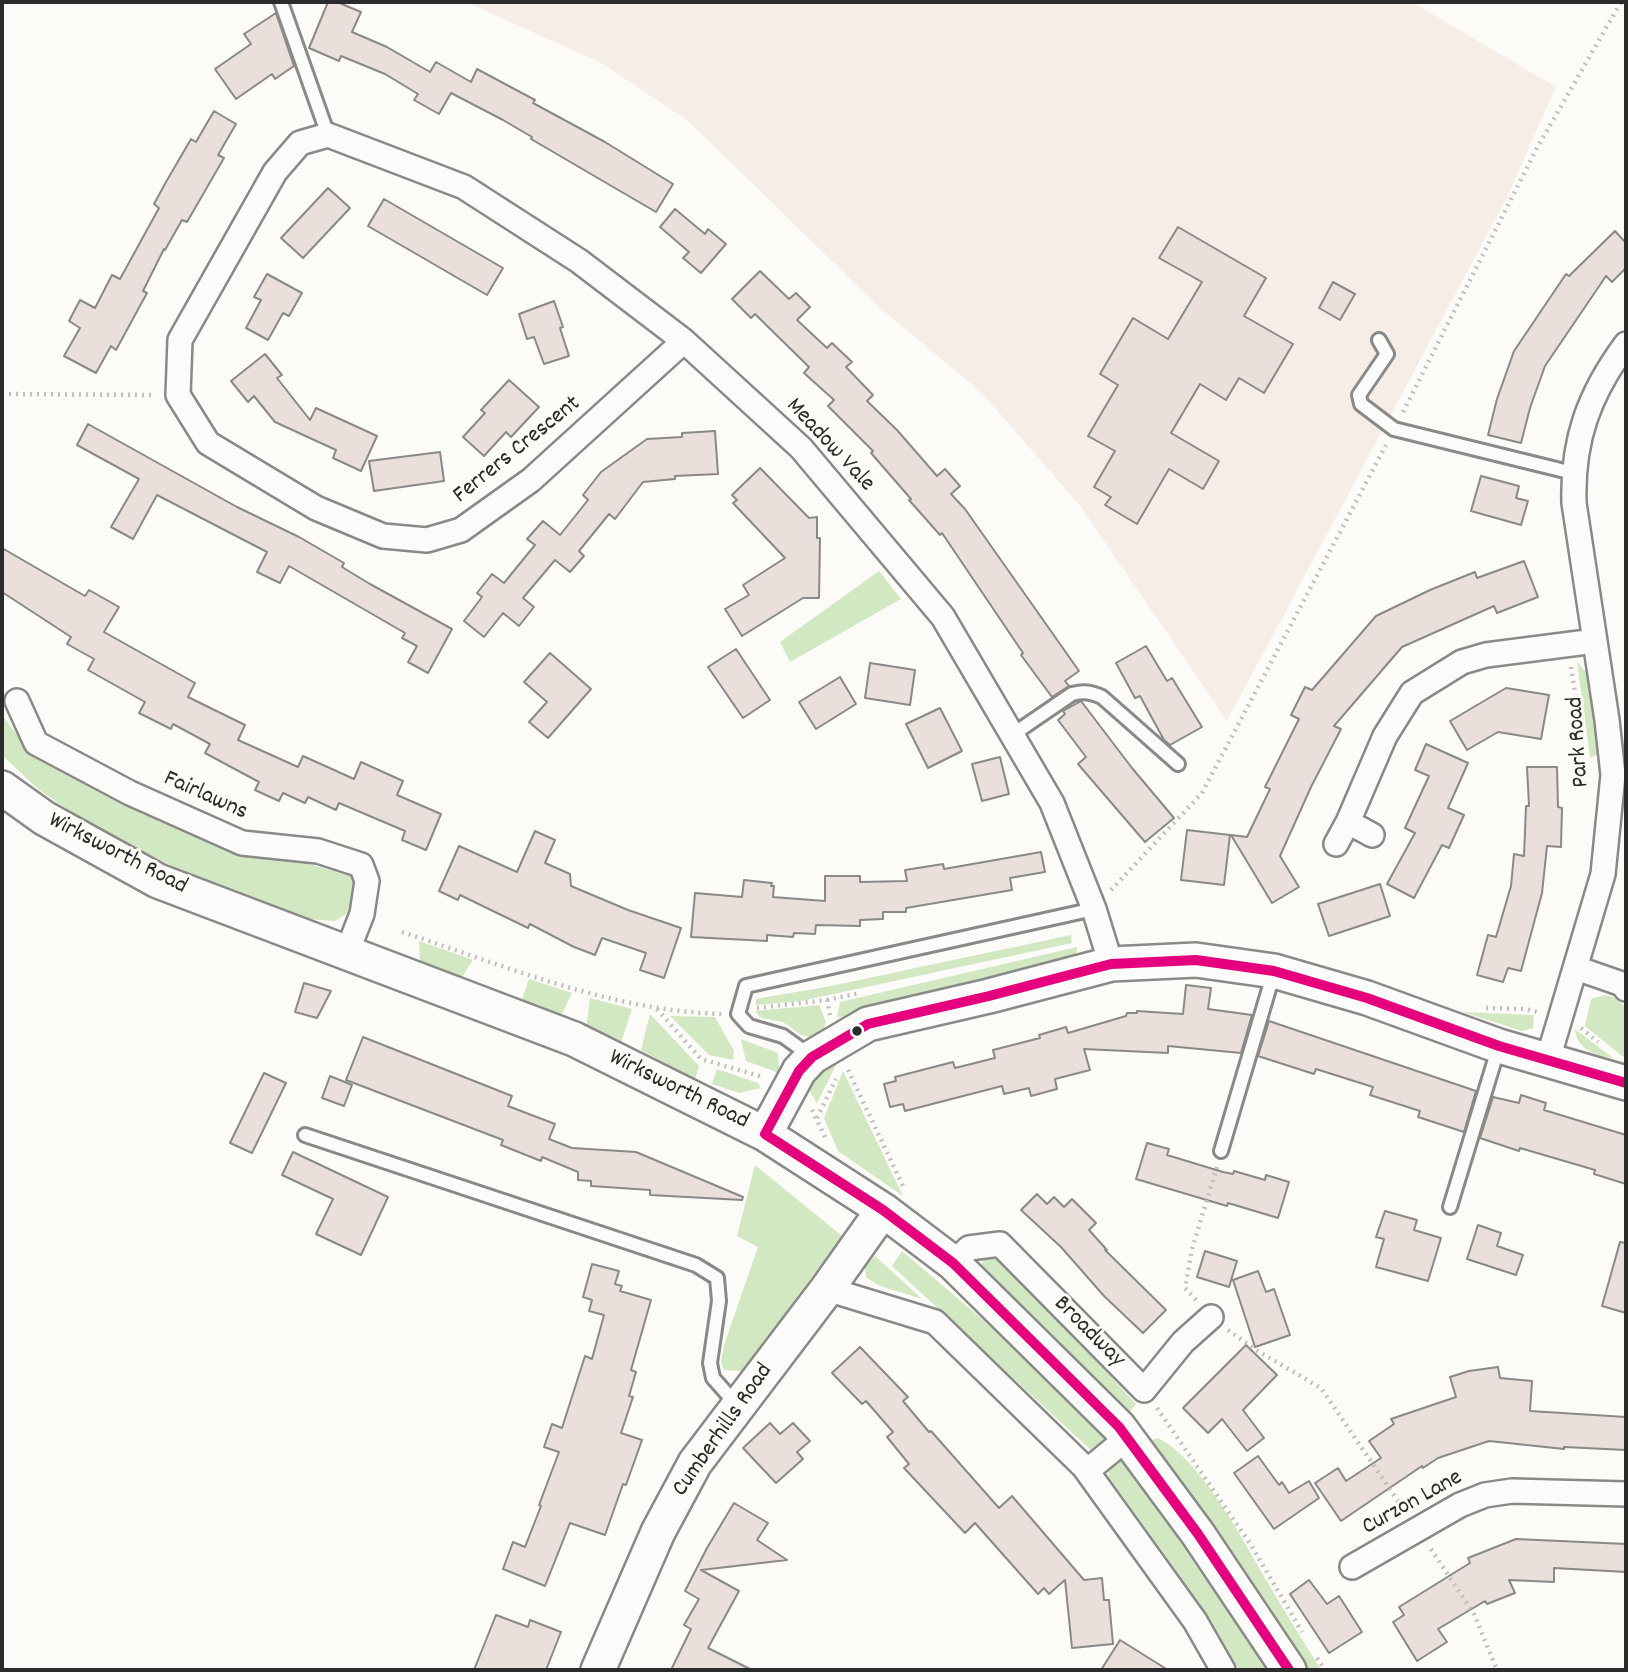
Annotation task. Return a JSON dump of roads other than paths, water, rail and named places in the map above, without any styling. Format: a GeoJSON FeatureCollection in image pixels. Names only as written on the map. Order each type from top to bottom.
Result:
{"type":"FeatureCollection","features":[{"type":"Feature","properties":{"kind":"main road","name":"Wirksworth Road"},"geometry":{"type":"LineString","coordinates":[[2,788],[44,818],[158,881],[574,1040],[765,1134],[799,1071],[830,1053],[867,1024],[1111,964],[1196,960],[1274,971],[1367,998],[1499,1046],[1626,1083]]}},
{"type":"Feature","properties":{"kind":"main road","name":"Broadway"},"geometry":{"type":"LineString","coordinates":[[765,1134],[888,1214],[953,1263],[1083,1390],[1119,1427],[1198,1534],[1300,1659]]}},
{"type":"Feature","properties":{"kind":"main road","name":"Cumberhills Road"},"geometry":{"type":"LineString","coordinates":[[598,1670],[658,1532],[695,1463],[827,1289],[888,1214]]}},
{"type":"Feature","properties":{"kind":"street","name":"Meadow Vale"},"geometry":{"type":"LineString","coordinates":[[328,135],[464,187],[579,261],[684,341],[801,448],[943,617],[1052,803],[1094,909],[1111,964]]}},
{"type":"Feature","properties":{"kind":"street","name":"Ferrers Crescent"},"geometry":{"type":"LineString","coordinates":[[328,135],[299,143],[275,172],[234,242],[180,340],[178,395],[208,443],[316,508],[383,536],[427,540],[461,530],[531,480],[684,341]]}},
{"type":"Feature","properties":{"kind":"street","name":"Park Road"},"geometry":{"type":"LineString","coordinates":[[1548,1059],[1603,874],[1619,774],[1595,641],[1574,503],[1573,473],[1587,409],[1608,369],[1626,344]]}},
{"type":"Feature","properties":{"kind":"street"},"geometry":{"type":"LineString","coordinates":[[1336,844],[1385,736],[1412,693],[1462,662],[1497,653],[1595,641]]}},
{"type":"Feature","properties":{"kind":"street","name":"Fairlawns"},"geometry":{"type":"LineString","coordinates":[[17,701],[36,743],[130,793],[243,843],[317,851],[360,865],[367,881],[362,914],[347,952]]}},
{"type":"Feature","properties":{"kind":"street"},"geometry":{"type":"LineString","coordinates":[[1348,822],[1373,835]]}},
{"type":"Feature","properties":{"kind":"street"},"geometry":{"type":"LineString","coordinates":[[1576,968],[1622,984],[1626,989]]}},
{"type":"Feature","properties":{"kind":"street","name":"Broadway"},"geometry":{"type":"LineString","coordinates":[[953,1263],[969,1248],[1000,1244],[1144,1390],[1183,1342],[1211,1317]]}},
{"type":"Feature","properties":{"kind":"street"},"geometry":{"type":"LineString","coordinates":[[827,1289],[935,1322],[1087,1471],[1195,1621],[1223,1670]]}},
{"type":"Feature","properties":{"kind":"street"},"geometry":{"type":"LineString","coordinates":[[1087,1471],[1126,1438]]}},
{"type":"Feature","properties":{"kind":"street","name":"Curzon Lane"},"geometry":{"type":"LineString","coordinates":[[1352,1567],[1461,1505],[1485,1495],[1512,1491],[1626,1494]]}},
{"type":"Feature","properties":{"kind":"lane"},"geometry":{"type":"LineString","coordinates":[[281,2],[328,135]]}},
{"type":"Feature","properties":{"kind":"lane"},"geometry":{"type":"LineString","coordinates":[[1379,340],[1387,354],[1359,395],[1361,404],[1394,429],[1573,473]]}},
{"type":"Feature","properties":{"kind":"lane"},"geometry":{"type":"LineString","coordinates":[[1012,735],[1072,694],[1093,692],[1102,696],[1178,764]]}},
{"type":"Feature","properties":{"kind":"lane"},"geometry":{"type":"LineString","coordinates":[[830,1053],[749,1026],[738,1014],[746,986],[1094,909]]}},
{"type":"Feature","properties":{"kind":"lane"},"geometry":{"type":"LineString","coordinates":[[1221,1151],[1274,971]]}},
{"type":"Feature","properties":{"kind":"lane"},"geometry":{"type":"LineString","coordinates":[[1450,1208],[1499,1046]]}},
{"type":"Feature","properties":{"kind":"lane"},"geometry":{"type":"LineString","coordinates":[[305,1135],[696,1265],[716,1278],[719,1301],[710,1363],[713,1378],[738,1407]]}}]}
